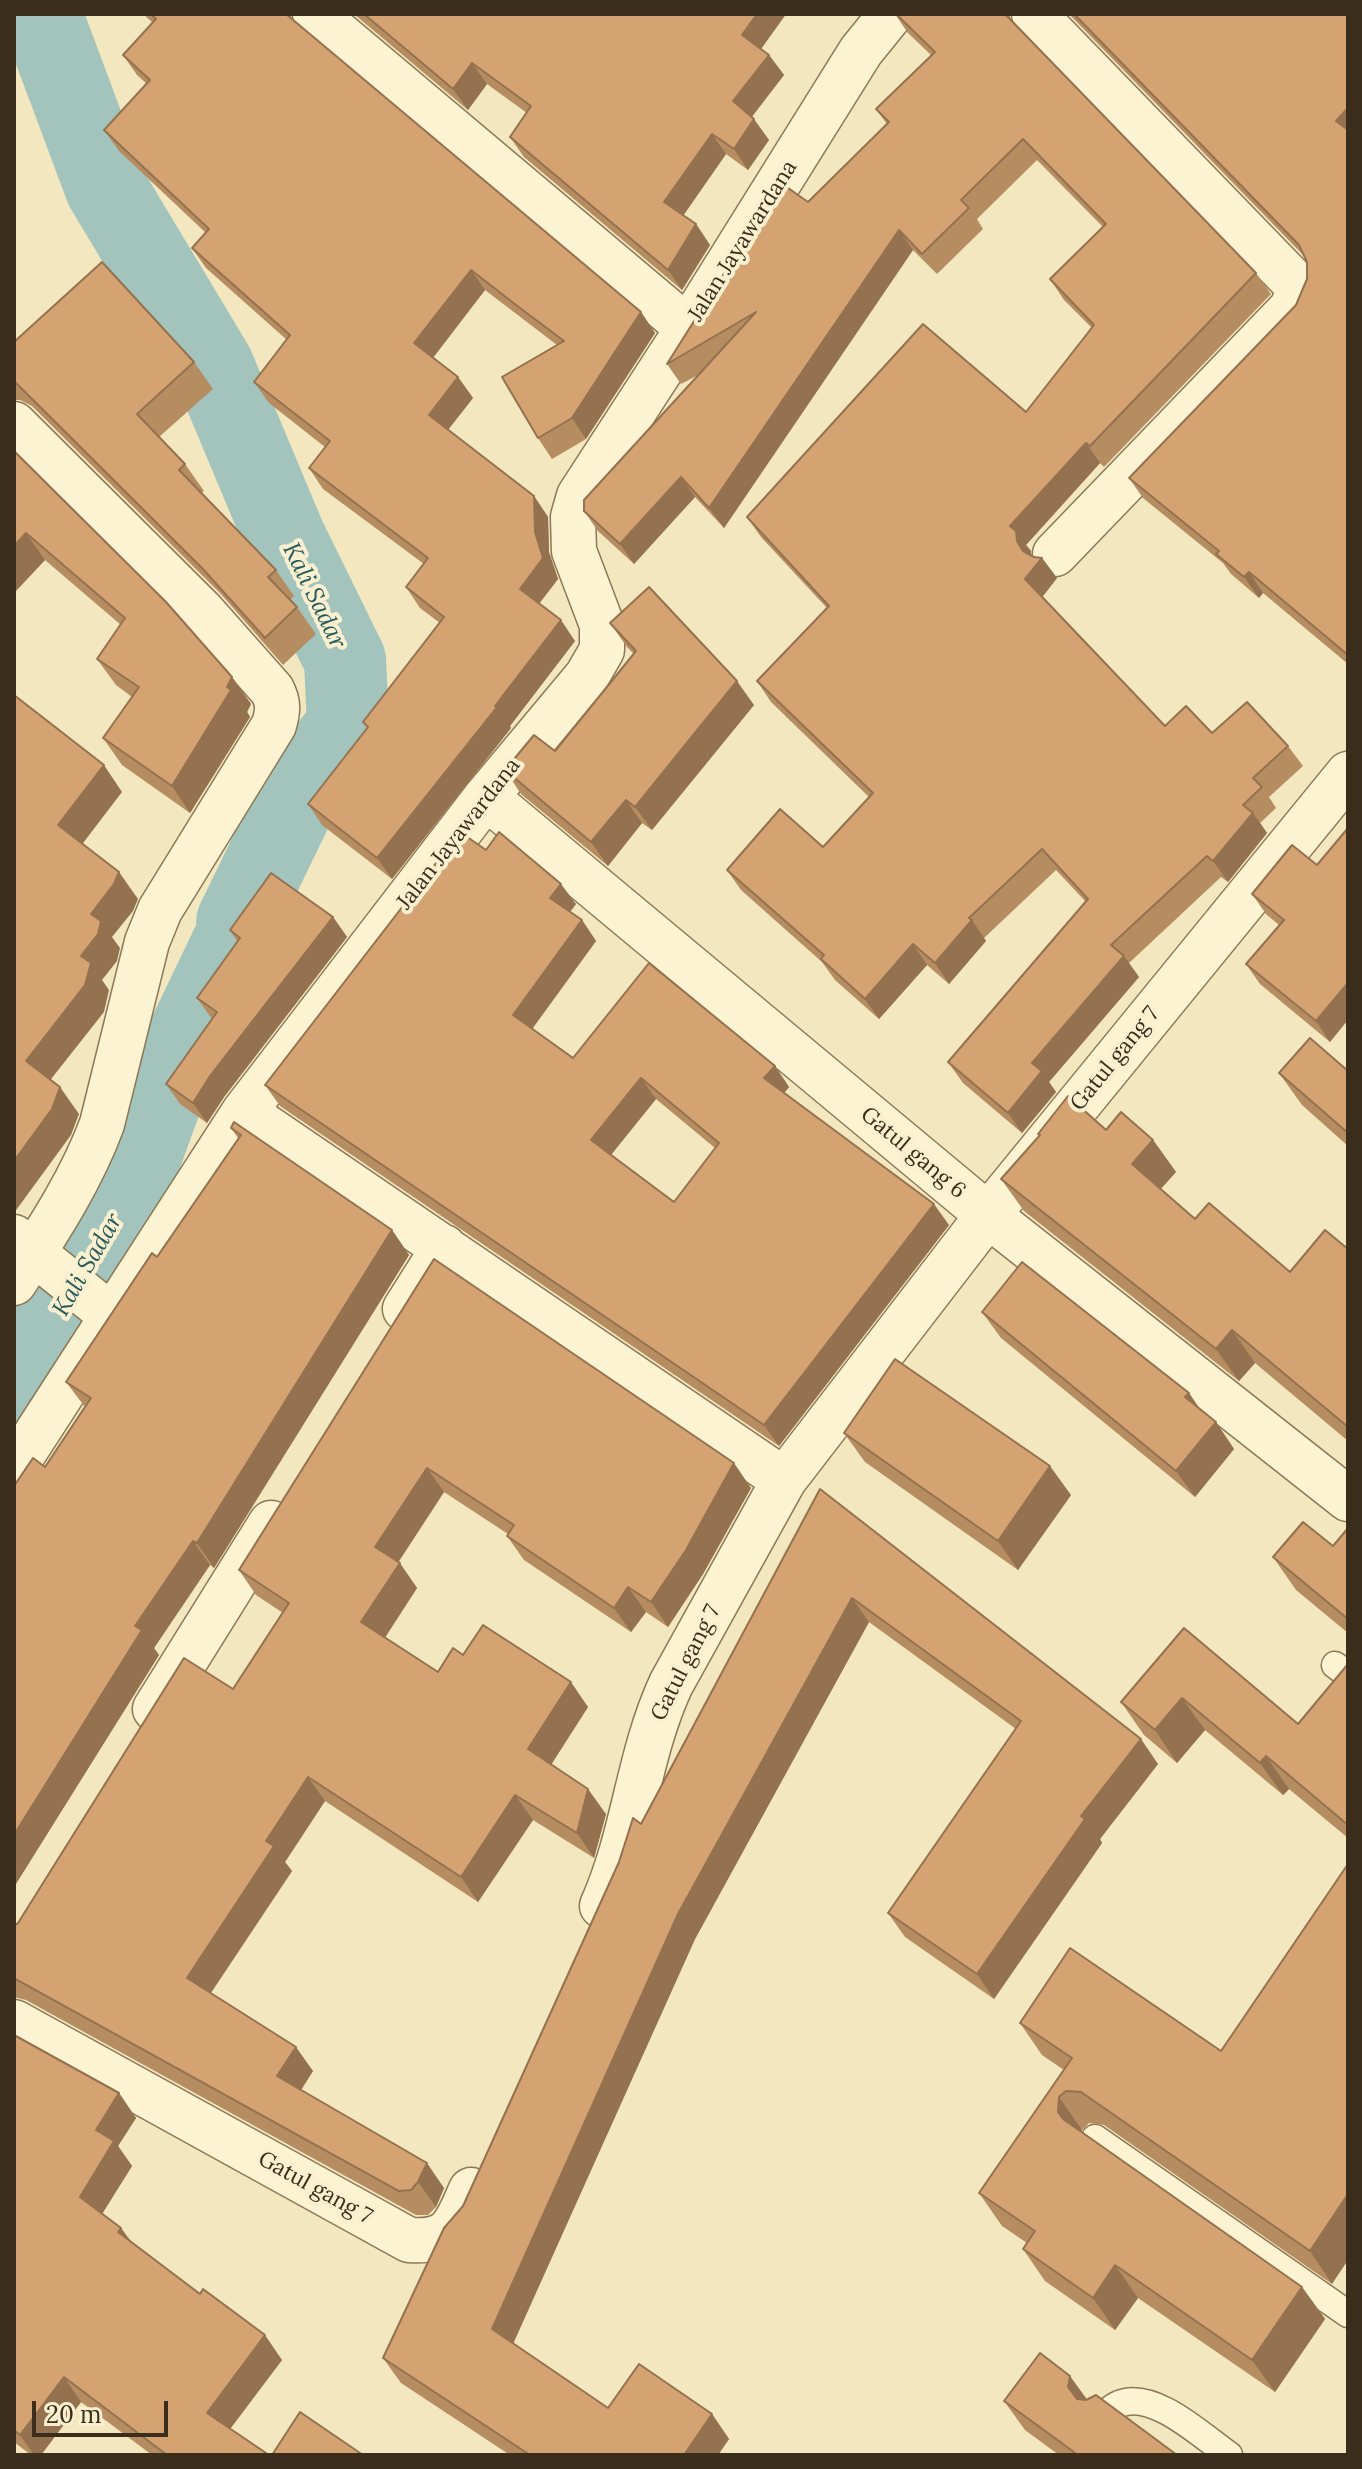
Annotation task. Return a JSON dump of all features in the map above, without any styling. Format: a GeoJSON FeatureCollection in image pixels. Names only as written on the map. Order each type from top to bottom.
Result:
{"type":"FeatureCollection","features":[{"type":"Feature","properties":{"kind":"street"},"geometry":{"type":"LineString","coordinates":[[315,14],[688,328]]}},
{"type":"Feature","properties":{"kind":"street","name":"Jalan Jayawardana"},"geometry":{"type":"LineString","coordinates":[[14,1468],[104,1308],[244,1112],[486,797],[587,676],[602,650],[602,625],[574,551],[573,517],[579,496],[861,51],[891,14]]}},
{"type":"Feature","properties":{"kind":"street"},"geometry":{"type":"LineString","coordinates":[[1034,14],[1295,283],[1298,291],[1292,308],[1055,554]]}},
{"type":"Feature","properties":{"kind":"street"},"geometry":{"type":"LineString","coordinates":[[14,424],[203,612],[272,690],[277,700],[278,713],[274,725],[160,910],[147,942],[102,1124],[92,1152],[29,1260],[104,1308]]}},
{"type":"Feature","properties":{"kind":"street","name":"Gatul gang 7"},"geometry":{"type":"LineString","coordinates":[[587,1938],[618,1866],[658,1712],[784,1480],[988,1215],[1348,774]]}},
{"type":"Feature","properties":{"kind":"street","name":"Gatul gang 6"},"geometry":{"type":"LineString","coordinates":[[486,797],[988,1215],[1348,1499]]}},
{"type":"Feature","properties":{"kind":"street"},"geometry":{"type":"LineString","coordinates":[[244,1112],[784,1480]]}},
{"type":"Feature","properties":{"kind":"street"},"geometry":{"type":"LineString","coordinates":[[385,1341],[444,1247]]}},
{"type":"Feature","properties":{"kind":"street"},"geometry":{"type":"LineString","coordinates":[[132,1745],[292,1489]]}},
{"type":"Feature","properties":{"kind":"street","name":"Gatul gang 7"},"geometry":{"type":"LineString","coordinates":[[14,2022],[409,2240],[430,2241],[446,2234],[457,2220],[490,2150]]}},
{"type":"Feature","properties":{"kind":"lane"},"geometry":{"type":"LineString","coordinates":[[1095,2138],[1348,2314]]}},
{"type":"Feature","properties":{"kind":"lane"},"geometry":{"type":"LineString","coordinates":[[1104,2414],[1120,2403],[1136,2400],[1155,2404],[1229,2455]]}},
{"type":"Feature","properties":{"kind":"building"},"geometry":{"type":"Polygon","coordinates":[[[151,14],[286,14],[641,312],[572,418],[538,438],[502,377],[564,341],[471,270],[414,343],[458,377],[429,415],[534,496],[535,532],[543,558],[520,589],[561,620],[497,707],[377,858],[308,804],[368,727],[363,722],[444,617],[406,587],[428,558],[309,468],[330,441],[254,382],[290,335],[192,248],[209,229],[104,130],[150,80],[123,55],[156,19],[151,14]]]}},
{"type":"Feature","properties":{"kind":"building"},"geometry":{"type":"Polygon","coordinates":[[[364,14],[757,14],[742,35],[769,55],[733,101],[754,119],[734,149],[712,134],[664,202],[696,224],[668,270],[510,137],[531,106],[472,63],[453,89],[364,14]]]}},
{"type":"Feature","properties":{"kind":"building"},"geometry":{"type":"Polygon","coordinates":[[[896,14],[1005,14],[1256,273],[1090,446],[1086,443],[1010,526],[1016,531],[1023,551],[1042,558],[1025,579],[1165,726],[1186,706],[1212,733],[1247,702],[1288,746],[1253,778],[1262,787],[1243,805],[1253,813],[1213,861],[1207,856],[1111,945],[1124,956],[1032,1063],[1042,1071],[1008,1113],[948,1062],[1088,899],[1042,849],[969,918],[972,920],[935,963],[913,944],[865,999],[821,959],[824,955],[727,870],[780,809],[823,847],[873,793],[757,681],[829,606],[747,517],[923,324],[1026,412],[1094,325],[1050,279],[1106,224],[1023,139],[961,200],[969,208],[922,254],[899,230],[709,508],[681,477],[620,544],[584,511],[584,500],[756,312],[667,364],[781,183],[808,202],[889,122],[876,109],[935,52],[896,14]]]}},
{"type":"Feature","properties":{"kind":"building"},"geometry":{"type":"Polygon","coordinates":[[[1074,14],[1348,14],[1348,108],[1336,121],[1348,130],[1348,655],[1249,572],[1244,577],[1216,554],[1219,551],[1129,478],[1296,305],[1307,279],[1307,262],[1299,245],[1074,14]]]}},
{"type":"Feature","properties":{"kind":"building"},"geometry":{"type":"Polygon","coordinates":[[[102,262],[194,362],[137,414],[185,464],[179,470],[276,570],[268,577],[297,607],[265,638],[202,568],[14,381],[14,342],[102,262]]]}},
{"type":"Feature","properties":{"kind":"building"},"geometry":{"type":"Polygon","coordinates":[[[14,451],[166,602],[232,677],[227,687],[231,690],[172,786],[103,738],[139,687],[97,659],[125,618],[26,533],[14,546],[14,451]]]}},
{"type":"Feature","properties":{"kind":"building"},"geometry":{"type":"Polygon","coordinates":[[[649,587],[737,681],[635,807],[626,800],[591,842],[505,770],[534,735],[555,751],[636,651],[610,623],[649,587]]]}},
{"type":"Feature","properties":{"kind":"building"},"geometry":{"type":"Polygon","coordinates":[[[14,695],[104,765],[58,825],[119,872],[114,884],[91,914],[101,921],[98,934],[81,956],[91,963],[85,985],[26,1061],[60,1087],[52,1109],[14,1161],[14,695]]]}},
{"type":"Feature","properties":{"kind":"building"},"geometry":{"type":"Polygon","coordinates":[[[1348,828],[1348,983],[1316,1021],[1246,964],[1284,920],[1252,894],[1292,845],[1317,865],[1348,828]]]}},
{"type":"Feature","properties":{"kind":"building"},"geometry":{"type":"Polygon","coordinates":[[[460,832],[486,850],[499,832],[561,884],[550,898],[582,920],[513,1015],[573,1058],[649,963],[775,1066],[764,1078],[934,1204],[764,1425],[265,1085],[460,832]],[[641,1078],[591,1140],[674,1202],[719,1143],[641,1078]]]}},
{"type":"Feature","properties":{"kind":"building"},"geometry":{"type":"Polygon","coordinates":[[[271,873],[333,917],[210,1076],[193,1103],[166,1084],[217,1012],[197,998],[240,938],[230,930],[271,873]]]}},
{"type":"Feature","properties":{"kind":"building"},"geometry":{"type":"Polygon","coordinates":[[[1310,1038],[1348,1071],[1348,1133],[1279,1073],[1310,1038]]]}},
{"type":"Feature","properties":{"kind":"building"},"geometry":{"type":"Polygon","coordinates":[[[1068,1096],[1106,1130],[1121,1112],[1153,1140],[1132,1164],[1195,1219],[1209,1203],[1290,1272],[1325,1230],[1348,1249],[1348,1427],[1232,1330],[1216,1349],[1001,1179],[1040,1135],[1068,1096]]]}},
{"type":"Feature","properties":{"kind":"building"},"geometry":{"type":"Polygon","coordinates":[[[234,1122],[392,1230],[197,1543],[193,1541],[135,1626],[142,1630],[14,1835],[14,1486],[33,1458],[45,1467],[91,1398],[66,1382],[152,1253],[157,1257],[241,1135],[231,1128],[234,1122]]]}},
{"type":"Feature","properties":{"kind":"building"},"geometry":{"type":"Polygon","coordinates":[[[434,1259],[734,1463],[686,1550],[651,1602],[628,1587],[614,1608],[507,1536],[514,1525],[427,1468],[375,1547],[400,1563],[361,1622],[438,1672],[453,1648],[463,1655],[483,1625],[571,1682],[528,1749],[588,1789],[577,1833],[515,1795],[461,1877],[308,1777],[266,1841],[274,1846],[187,1978],[296,2047],[277,2076],[427,2163],[411,2190],[399,2191],[14,1978],[14,1926],[184,1658],[233,1689],[289,1603],[239,1570],[434,1259]]]}},
{"type":"Feature","properties":{"kind":"building"},"geometry":{"type":"Polygon","coordinates":[[[1022,1262],[1189,1393],[1185,1397],[1216,1422],[1176,1471],[982,1312],[1022,1262]]]}},
{"type":"Feature","properties":{"kind":"building"},"geometry":{"type":"Polygon","coordinates":[[[895,1359],[1050,1466],[998,1541],[844,1433],[895,1359]]]}},
{"type":"Feature","properties":{"kind":"building"},"geometry":{"type":"Polygon","coordinates":[[[820,1489],[1141,1739],[1081,1816],[1085,1819],[977,1974],[888,1913],[1021,1721],[852,1598],[678,1914],[492,2329],[608,2408],[639,2364],[712,2414],[684,2455],[530,2455],[383,2358],[444,2228],[463,2206],[619,1862],[633,1818],[641,1824],[820,1489]]]}},
{"type":"Feature","properties":{"kind":"building"},"geometry":{"type":"Polygon","coordinates":[[[1303,1522],[1333,1546],[1348,1528],[1348,1619],[1273,1557],[1303,1522]]]}},
{"type":"Feature","properties":{"kind":"building"},"geometry":{"type":"Polygon","coordinates":[[[1184,1628],[1298,1724],[1348,1664],[1348,1825],[1266,1756],[1260,1763],[1182,1698],[1155,1730],[1121,1702],[1184,1628]]]}},
{"type":"Feature","properties":{"kind":"building"},"geometry":{"type":"Polygon","coordinates":[[[1348,1864],[1348,2194],[1310,2251],[1081,2092],[1066,2091],[1059,2097],[1058,2112],[1063,2119],[1302,2287],[1252,2360],[1115,2265],[1093,2298],[1023,2249],[1035,2231],[979,2193],[1072,2058],[1020,2023],[1070,1948],[1221,2051],[1348,1864]]]}},
{"type":"Feature","properties":{"kind":"building"},"geometry":{"type":"Polygon","coordinates":[[[14,2035],[119,2093],[96,2130],[114,2141],[80,2197],[121,2228],[118,2232],[200,2294],[203,2289],[265,2335],[207,2413],[269,2455],[167,2455],[64,2377],[20,2435],[14,2430],[14,2035]]]}},
{"type":"Feature","properties":{"kind":"building"},"geometry":{"type":"Polygon","coordinates":[[[1040,2353],[1070,2376],[1068,2387],[1077,2399],[1086,2400],[1096,2395],[1177,2455],[1078,2455],[1004,2401],[1040,2353]]]}},
{"type":"Feature","properties":{"kind":"building"},"geometry":{"type":"Polygon","coordinates":[[[300,2412],[363,2455],[272,2455],[300,2412]]]}},
{"type":"Feature","properties":{"kind":"waterway","name":"Kali Sadar"},"geometry":{"type":"LineString","coordinates":[[14,1384],[113,1232],[172,1070],[242,924],[237,922],[306,780],[348,725],[345,660],[285,538],[213,366],[106,188],[41,14]]}}]}
